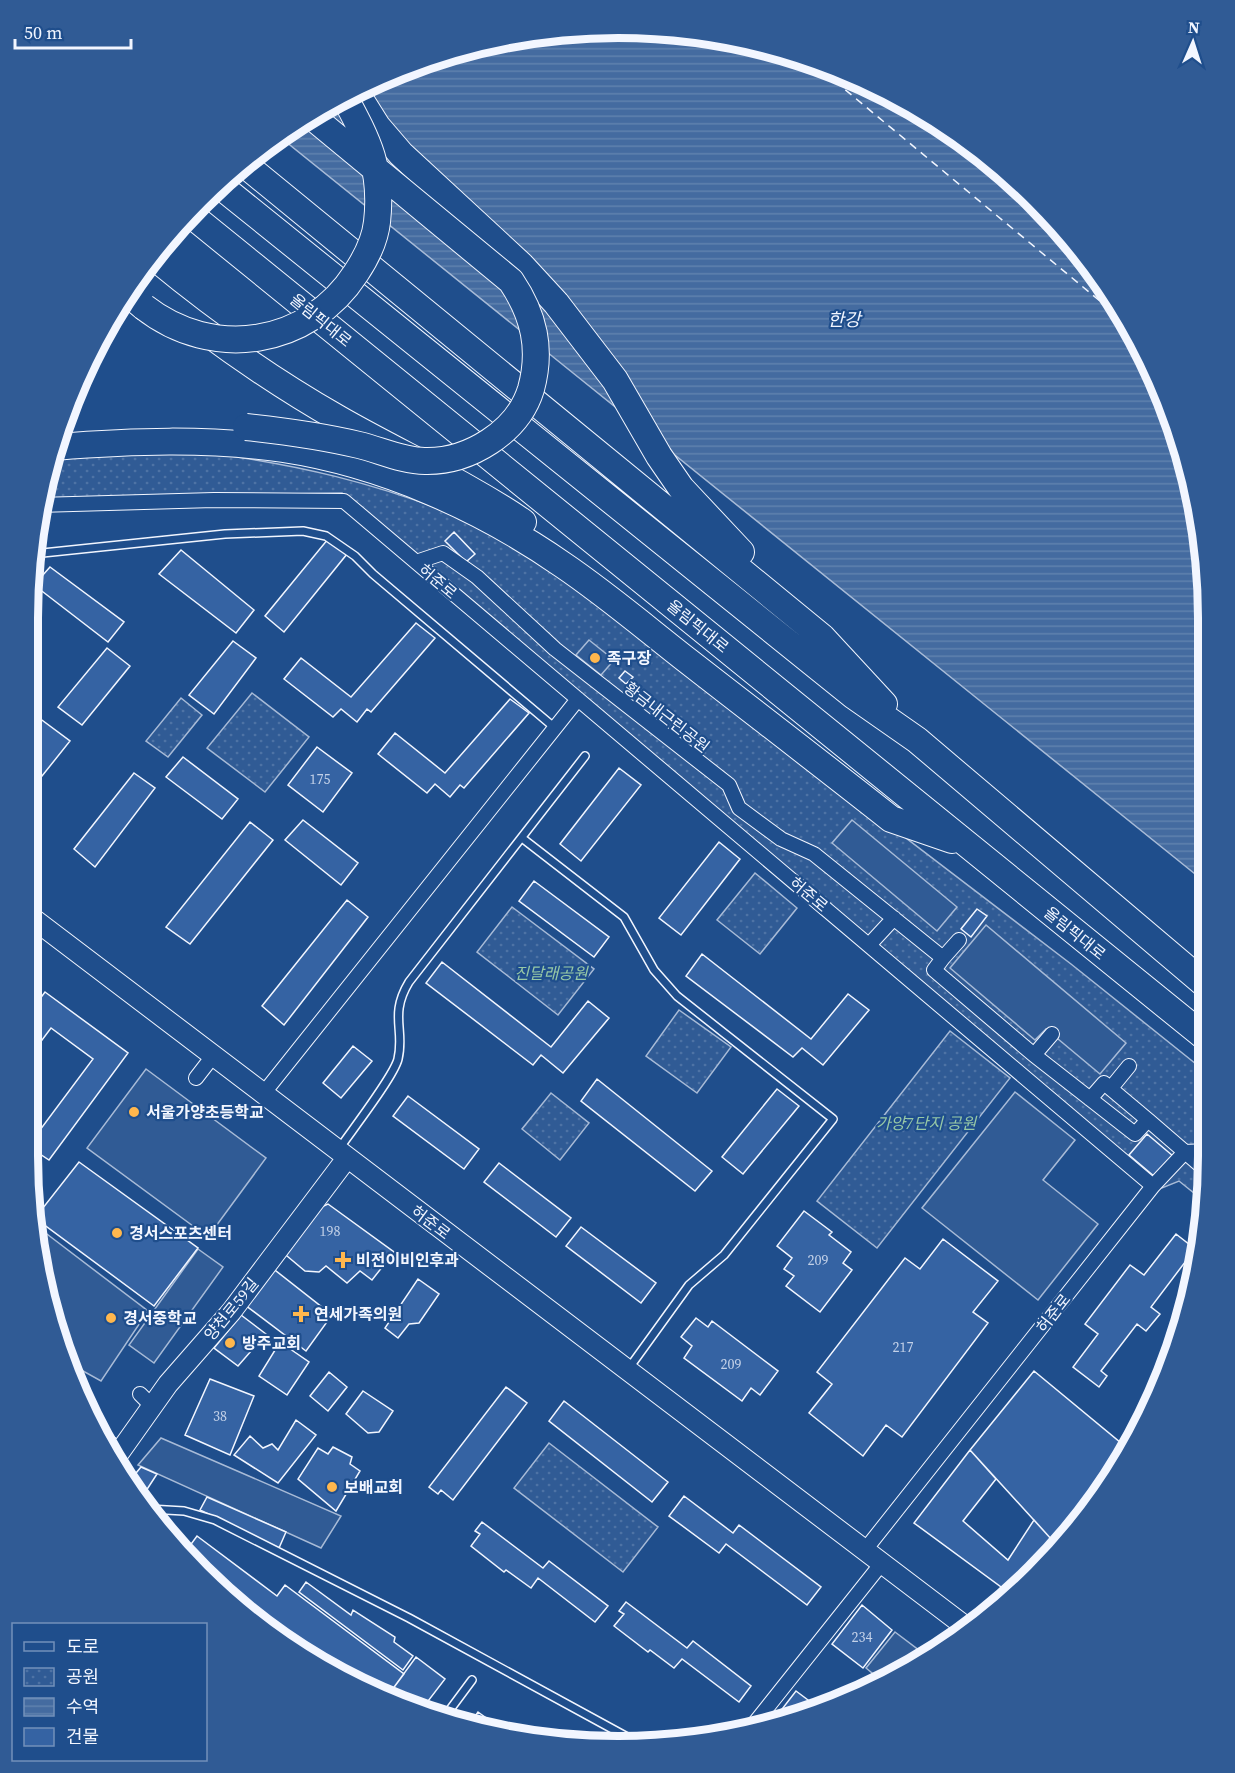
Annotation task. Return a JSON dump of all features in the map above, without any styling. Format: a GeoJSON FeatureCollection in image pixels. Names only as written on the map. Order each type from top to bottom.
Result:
{"type":"FeatureCollection","features":[{"type":"Feature","properties":{"kind":"highway"},"geometry":{"type":"LineString","coordinates":[[359,98],[377,126],[401,154],[521,265],[556,303],[615,380],[659,456],[681,488],[916,740]]}},
{"type":"Feature","properties":{"kind":"highway"},"geometry":{"type":"LineString","coordinates":[[135,300],[186,331],[220,338],[258,339],[294,327],[328,308],[350,282],[366,257],[376,224],[378,188],[373,154],[348,104]]}},
{"type":"Feature","properties":{"kind":"highway"},"geometry":{"type":"LineString","coordinates":[[68,431],[175,424],[246,426],[308,434],[425,461],[452,458],[477,450],[501,434],[518,415],[530,392],[537,367],[533,323],[524,300],[511,281],[317,122]]}},
{"type":"Feature","properties":{"kind":"highway"},"geometry":{"type":"LineString","coordinates":[[250,169],[822,637]]}},
{"type":"Feature","properties":{"kind":"highway"},"geometry":{"type":"LineString","coordinates":[[225,190],[854,696],[916,740],[1198,979]]}},
{"type":"Feature","properties":{"kind":"highway","name":"올림픽대로"},"geometry":{"type":"LineString","coordinates":[[196,219],[1198,1031]]}},
{"type":"Feature","properties":{"kind":"highway"},"geometry":{"type":"LineString","coordinates":[[144,283],[242,359],[340,419],[492,501],[598,578],[628,614]]}},
{"type":"Feature","properties":{"kind":"highway"},"geometry":{"type":"LineString","coordinates":[[63,446],[139,441],[214,441],[285,450],[352,465],[418,487],[500,525],[564,565],[891,819],[971,847]]}},
{"type":"Feature","properties":{"kind":"street","name":"허준로"},"geometry":{"type":"LineString","coordinates":[[49,504],[125,501],[344,501],[1153,1186],[864,1550]]}},
{"type":"Feature","properties":{"kind":"street","name":"황금내근린공원"},"geometry":{"type":"LineString","coordinates":[[417,562],[443,553],[477,577],[555,649],[729,785],[739,808],[781,839],[814,854],[943,958]]}},
{"type":"Feature","properties":{"kind":"street"},"geometry":{"type":"LineString","coordinates":[[263,1094],[578,699]]}},
{"type":"Feature","properties":{"kind":"street"},"geometry":{"type":"LineString","coordinates":[[869,945],[894,918]]}},
{"type":"Feature","properties":{"kind":"street","name":"허준로"},"geometry":{"type":"LineString","coordinates":[[38,922],[961,1623]]}},
{"type":"Feature","properties":{"kind":"street"},"geometry":{"type":"LineString","coordinates":[[959,940],[934,970],[1034,1055],[1135,1134]]}},
{"type":"Feature","properties":{"kind":"street"},"geometry":{"type":"LineString","coordinates":[[1034,1055],[1046,1036]]}},
{"type":"Feature","properties":{"kind":"street"},"geometry":{"type":"LineString","coordinates":[[196,1078],[213,1056]]}},
{"type":"Feature","properties":{"kind":"street"},"geometry":{"type":"LineString","coordinates":[[1111,1088],[1130,1066]]}},
{"type":"Feature","properties":{"kind":"street"},"geometry":{"type":"LineString","coordinates":[[1090,1099],[1104,1083],[1198,1163]]}},
{"type":"Feature","properties":{"kind":"street"},"geometry":{"type":"LineString","coordinates":[[1118,1156],[1148,1120]]}},
{"type":"Feature","properties":{"kind":"street"},"geometry":{"type":"LineString","coordinates":[[1153,1186],[1185,1152],[1198,1151]]}},
{"type":"Feature","properties":{"kind":"street","name":"양천로59길"},"geometry":{"type":"LineString","coordinates":[[119,1452],[146,1400],[168,1384],[231,1312],[343,1154]]}},
{"type":"Feature","properties":{"kind":"street"},"geometry":{"type":"LineString","coordinates":[[759,1718],[882,1563]]}},
{"type":"Feature","properties":{"kind":"lane"},"geometry":{"type":"LineString","coordinates":[[41,553],[225,534],[303,531],[326,536],[355,556],[555,728]]}},
{"type":"Feature","properties":{"kind":"lane"},"geometry":{"type":"LineString","coordinates":[[343,1154],[398,1062],[398,1014],[403,992],[585,756]]}},
{"type":"Feature","properties":{"kind":"lane"},"geometry":{"type":"LineString","coordinates":[[522,838],[624,917],[654,970],[676,996],[833,1119],[724,1255],[711,1269],[689,1285],[627,1370]]}},
{"type":"Feature","properties":{"kind":"lane"},"geometry":{"type":"LineString","coordinates":[[157,1509],[184,1510],[215,1520],[409,1618],[625,1736]]}},
{"type":"Feature","properties":{"kind":"lane"},"geometry":{"type":"LineString","coordinates":[[449,1711],[472,1680]]}},
{"type":"Feature","properties":{"kind":"green space"},"geometry":{"type":"Polygon","coordinates":[[[201,452],[303,469],[369,485],[434,507],[477,524],[543,561],[1071,964],[1198,1066],[1196,1195],[1179,1181],[1162,1188],[342,493],[50,498],[60,457],[201,452]]]}},
{"type":"Feature","properties":{"kind":"green space"},"geometry":{"type":"Polygon","coordinates":[[[252,693],[309,737],[265,792],[207,748],[252,693]]]}},
{"type":"Feature","properties":{"kind":"green space"},"geometry":{"type":"Polygon","coordinates":[[[181,698],[202,715],[168,757],[146,741],[181,698]]]}},
{"type":"Feature","properties":{"kind":"green space"},"geometry":{"type":"Polygon","coordinates":[[[755,873],[797,908],[760,954],[717,920],[755,873]]]}},
{"type":"Feature","properties":{"kind":"green space","name":"진달래공원"},"geometry":{"type":"Polygon","coordinates":[[[512,907],[594,969],[558,1015],[477,952],[512,907]]]}},
{"type":"Feature","properties":{"kind":"green space"},"geometry":{"type":"Polygon","coordinates":[[[679,1010],[731,1047],[697,1093],[646,1056],[679,1010]]]}},
{"type":"Feature","properties":{"kind":"green space","name":"가양7단지 공원"},"geometry":{"type":"Polygon","coordinates":[[[950,1031],[1010,1078],[877,1248],[817,1201],[950,1031]]]}},
{"type":"Feature","properties":{"kind":"green space"},"geometry":{"type":"Polygon","coordinates":[[[551,1093],[589,1123],[560,1160],[522,1129],[551,1093]]]}},
{"type":"Feature","properties":{"kind":"green space"},"geometry":{"type":"Polygon","coordinates":[[[549,1443],[658,1527],[623,1572],[514,1488],[549,1443]]]}},
{"type":"Feature","properties":{"kind":"shaded area","name":"족구장"},"geometry":{"type":"Polygon","coordinates":[[[589,640],[614,660],[601,675],[576,655],[589,640]]]}},
{"type":"Feature","properties":{"kind":"shaded area"},"geometry":{"type":"Polygon","coordinates":[[[852,820],[957,907],[937,931],[832,843],[852,820]]]}},
{"type":"Feature","properties":{"kind":"shaded area"},"geometry":{"type":"Polygon","coordinates":[[[986,925],[1126,1043],[1100,1074],[1046,1029],[1035,1040],[950,968],[986,925]]]}},
{"type":"Feature","properties":{"kind":"shaded area"},"geometry":{"type":"Polygon","coordinates":[[[146,1069],[266,1158],[208,1237],[87,1148],[146,1069]]]}},
{"type":"Feature","properties":{"kind":"shaded area"},"geometry":{"type":"Polygon","coordinates":[[[1015,1092],[1075,1140],[1043,1180],[1098,1224],[1038,1300],[922,1208],[1015,1092]]]}},
{"type":"Feature","properties":{"kind":"shaded area"},"geometry":{"type":"Polygon","coordinates":[[[42,1230],[148,1311],[101,1381],[79,1369],[68,1342],[57,1306],[42,1230]]]}},
{"type":"Feature","properties":{"kind":"shaded area"},"geometry":{"type":"Polygon","coordinates":[[[198,1249],[223,1267],[154,1363],[129,1345],[198,1249]]]}},
{"type":"Feature","properties":{"kind":"shaded area"},"geometry":{"type":"Polygon","coordinates":[[[161,1438],[341,1516],[321,1548],[138,1465],[161,1438]]]}},
{"type":"Feature","properties":{"kind":"shaded area"},"geometry":{"type":"Polygon","coordinates":[[[895,1632],[920,1651],[875,1675],[866,1668],[895,1632]]]}},
{"type":"Feature","properties":{"kind":"water","name":"한강"},"geometry":{"type":"Polygon","coordinates":[[[618,38],[693,42],[768,57],[804,68],[874,97],[908,115],[971,157],[1028,207],[1078,264],[1100,295],[1138,361],[1167,431],[1186,504],[1193,542],[1196,580],[1198,876],[286,142],[361,97],[431,68],[467,57],[542,42],[618,38]]]}},
{"type":"Feature","properties":{"kind":"building"},"geometry":{"type":"Polygon","coordinates":[[[454,532],[475,554],[466,562],[445,541],[454,532]]]}},
{"type":"Feature","properties":{"kind":"building"},"geometry":{"type":"Polygon","coordinates":[[[328,539],[347,554],[284,632],[265,616],[328,539]]]}},
{"type":"Feature","properties":{"kind":"building"},"geometry":{"type":"Polygon","coordinates":[[[181,550],[254,610],[236,633],[159,574],[181,550]]]}},
{"type":"Feature","properties":{"kind":"building"},"geometry":{"type":"Polygon","coordinates":[[[50,567],[124,622],[108,642],[39,589],[39,579],[50,567]]]}},
{"type":"Feature","properties":{"kind":"building"},"geometry":{"type":"Polygon","coordinates":[[[416,623],[435,638],[371,712],[367,709],[357,722],[341,709],[333,717],[284,679],[301,658],[351,697],[416,623]]]}},
{"type":"Feature","properties":{"kind":"building"},"geometry":{"type":"Polygon","coordinates":[[[233,641],[256,658],[214,714],[189,695],[233,641]]]}},
{"type":"Feature","properties":{"kind":"building"},"geometry":{"type":"Polygon","coordinates":[[[107,648],[130,666],[82,725],[58,707],[107,648]]]}},
{"type":"Feature","properties":{"kind":"building"},"geometry":{"type":"Polygon","coordinates":[[[625,671],[633,677],[626,684],[619,678],[625,671]]]}},
{"type":"Feature","properties":{"kind":"building"},"geometry":{"type":"Polygon","coordinates":[[[510,699],[529,713],[464,788],[460,785],[450,797],[435,784],[427,793],[378,754],[395,733],[445,773],[510,699]]]}},
{"type":"Feature","properties":{"kind":"building"},"geometry":{"type":"Polygon","coordinates":[[[38,717],[70,741],[38,781],[38,717]]]}},
{"type":"Feature","properties":{"kind":"building"},"geometry":{"type":"Polygon","coordinates":[[[317,747],[352,773],[323,812],[288,785],[317,747]]]}},
{"type":"Feature","properties":{"kind":"building"},"geometry":{"type":"Polygon","coordinates":[[[183,757],[238,799],[222,819],[166,777],[183,757]]]}},
{"type":"Feature","properties":{"kind":"building"},"geometry":{"type":"Polygon","coordinates":[[[619,768],[641,785],[581,861],[560,844],[619,768]]]}},
{"type":"Feature","properties":{"kind":"building"},"geometry":{"type":"Polygon","coordinates":[[[134,773],[155,788],[95,867],[74,849],[134,773]]]}},
{"type":"Feature","properties":{"kind":"building"},"geometry":{"type":"Polygon","coordinates":[[[303,820],[358,863],[341,885],[285,840],[303,820]]]}},
{"type":"Feature","properties":{"kind":"building"},"geometry":{"type":"Polygon","coordinates":[[[250,822],[273,840],[190,944],[166,927],[250,822]]]}},
{"type":"Feature","properties":{"kind":"building"},"geometry":{"type":"Polygon","coordinates":[[[719,842],[740,859],[681,935],[659,918],[719,842]]]}},
{"type":"Feature","properties":{"kind":"building"},"geometry":{"type":"Polygon","coordinates":[[[534,881],[609,937],[594,957],[519,901],[534,881]]]}},
{"type":"Feature","properties":{"kind":"building"},"geometry":{"type":"Polygon","coordinates":[[[347,900],[368,917],[284,1025],[262,1006],[347,900]]]}},
{"type":"Feature","properties":{"kind":"building"},"geometry":{"type":"Polygon","coordinates":[[[977,909],[987,916],[971,937],[961,929],[977,909]]]}},
{"type":"Feature","properties":{"kind":"building"},"geometry":{"type":"Polygon","coordinates":[[[702,954],[811,1039],[848,994],[869,1010],[823,1065],[802,1048],[793,1057],[686,976],[702,954]]]}},
{"type":"Feature","properties":{"kind":"building"},"geometry":{"type":"Polygon","coordinates":[[[442,962],[551,1047],[588,1001],[609,1018],[563,1073],[541,1055],[533,1065],[426,983],[442,962]]]}},
{"type":"Feature","properties":{"kind":"building"},"geometry":{"type":"Polygon","coordinates":[[[45,992],[128,1053],[49,1160],[38,1153],[38,1133],[93,1059],[51,1028],[38,1045],[38,1001],[45,992]]]}},
{"type":"Feature","properties":{"kind":"building"},"geometry":{"type":"Polygon","coordinates":[[[353,1046],[372,1061],[341,1098],[323,1083],[353,1046]]]}},
{"type":"Feature","properties":{"kind":"building"},"geometry":{"type":"Polygon","coordinates":[[[597,1079],[712,1171],[695,1191],[581,1101],[597,1079]]]}},
{"type":"Feature","properties":{"kind":"building"},"geometry":{"type":"Polygon","coordinates":[[[777,1089],[799,1106],[743,1174],[722,1157],[777,1089]]]}},
{"type":"Feature","properties":{"kind":"building"},"geometry":{"type":"Polygon","coordinates":[[[408,1096],[479,1149],[464,1169],[393,1116],[408,1096]]]}},
{"type":"Feature","properties":{"kind":"building"},"geometry":{"type":"Polygon","coordinates":[[[1147,1134],[1173,1156],[1155,1177],[1129,1155],[1147,1134]]]}},
{"type":"Feature","properties":{"kind":"building","name":"경서스포츠센터"},"geometry":{"type":"Polygon","coordinates":[[[79,1162],[198,1248],[154,1306],[41,1223],[40,1211],[79,1162]]]}},
{"type":"Feature","properties":{"kind":"building"},"geometry":{"type":"Polygon","coordinates":[[[499,1163],[571,1218],[556,1237],[484,1182],[499,1163]]]}},
{"type":"Feature","properties":{"kind":"building"},"geometry":{"type":"Polygon","coordinates":[[[328,1204],[394,1252],[372,1280],[360,1271],[347,1283],[326,1266],[319,1272],[305,1271],[281,1251],[310,1212],[328,1204]]]}},
{"type":"Feature","properties":{"kind":"building"},"geometry":{"type":"Polygon","coordinates":[[[804,1211],[832,1232],[829,1235],[851,1252],[843,1263],[852,1270],[820,1312],[786,1286],[794,1276],[784,1269],[792,1258],[777,1246],[804,1211]]]}},
{"type":"Feature","properties":{"kind":"building"},"geometry":{"type":"Polygon","coordinates":[[[581,1227],[656,1283],[641,1303],[566,1246],[581,1227]]]}},
{"type":"Feature","properties":{"kind":"building"},"geometry":{"type":"Polygon","coordinates":[[[1176,1234],[1190,1245],[1188,1258],[1151,1307],[1160,1314],[1146,1331],[1137,1324],[1101,1371],[1107,1376],[1099,1387],[1073,1367],[1098,1334],[1085,1324],[1130,1265],[1144,1275],[1176,1234]]]}},
{"type":"Feature","properties":{"kind":"building"},"geometry":{"type":"Polygon","coordinates":[[[943,1239],[998,1281],[973,1312],[988,1323],[902,1437],[886,1425],[863,1456],[809,1413],[832,1384],[817,1372],[905,1258],[920,1269],[943,1239]]]}},
{"type":"Feature","properties":{"kind":"building"},"geometry":{"type":"Polygon","coordinates":[[[271,1267],[332,1315],[306,1351],[245,1305],[271,1267]]]}},
{"type":"Feature","properties":{"kind":"building"},"geometry":{"type":"Polygon","coordinates":[[[418,1279],[439,1294],[419,1323],[409,1324],[398,1338],[385,1328],[418,1279]]]}},
{"type":"Feature","properties":{"kind":"building"},"geometry":{"type":"Polygon","coordinates":[[[241,1315],[266,1334],[238,1366],[214,1348],[241,1315]]]}},
{"type":"Feature","properties":{"kind":"building"},"geometry":{"type":"Polygon","coordinates":[[[696,1318],[708,1327],[712,1321],[778,1371],[760,1395],[751,1388],[742,1401],[684,1358],[692,1346],[681,1337],[696,1318]]]}},
{"type":"Feature","properties":{"kind":"building"},"geometry":{"type":"Polygon","coordinates":[[[280,1342],[309,1362],[287,1395],[259,1376],[280,1342]]]}},
{"type":"Feature","properties":{"kind":"building"},"geometry":{"type":"Polygon","coordinates":[[[1034,1371],[1121,1443],[1078,1509],[1052,1540],[970,1450],[1034,1371]]]}},
{"type":"Feature","properties":{"kind":"building"},"geometry":{"type":"Polygon","coordinates":[[[329,1372],[347,1387],[328,1411],[310,1396],[329,1372]]]}},
{"type":"Feature","properties":{"kind":"building"},"geometry":{"type":"Polygon","coordinates":[[[210,1379],[254,1396],[230,1455],[185,1435],[210,1379]]]}},
{"type":"Feature","properties":{"kind":"building"},"geometry":{"type":"Polygon","coordinates":[[[506,1387],[527,1403],[453,1500],[441,1490],[438,1494],[429,1487],[506,1387]]]}},
{"type":"Feature","properties":{"kind":"building"},"geometry":{"type":"Polygon","coordinates":[[[363,1391],[393,1411],[379,1432],[368,1433],[346,1414],[363,1391]]]}},
{"type":"Feature","properties":{"kind":"building"},"geometry":{"type":"Polygon","coordinates":[[[564,1401],[668,1482],[652,1502],[549,1421],[564,1401]]]}},
{"type":"Feature","properties":{"kind":"building"},"geometry":{"type":"Polygon","coordinates":[[[296,1420],[316,1435],[278,1483],[234,1455],[250,1436],[263,1448],[272,1444],[278,1450],[296,1420]]]}},
{"type":"Feature","properties":{"kind":"building"},"geometry":{"type":"Polygon","coordinates":[[[333,1447],[352,1457],[350,1464],[360,1471],[336,1511],[298,1479],[318,1448],[328,1454],[333,1447]]]}},
{"type":"Feature","properties":{"kind":"building"},"geometry":{"type":"Polygon","coordinates":[[[970,1450],[996,1479],[963,1521],[1008,1560],[1034,1520],[1052,1540],[1002,1590],[1001,1587],[914,1523],[970,1450]]]}},
{"type":"Feature","properties":{"kind":"building"},"geometry":{"type":"Polygon","coordinates":[[[141,1467],[157,1474],[145,1492],[134,1476],[141,1467]]]}},
{"type":"Feature","properties":{"kind":"building"},"geometry":{"type":"Polygon","coordinates":[[[684,1496],[733,1533],[739,1525],[821,1587],[807,1605],[726,1544],[719,1553],[669,1516],[684,1496]]]}},
{"type":"Feature","properties":{"kind":"building"},"geometry":{"type":"Polygon","coordinates":[[[207,1497],[286,1532],[279,1548],[200,1510],[207,1497]]]}},
{"type":"Feature","properties":{"kind":"building"},"geometry":{"type":"Polygon","coordinates":[[[482,1522],[543,1568],[549,1561],[608,1606],[595,1622],[538,1578],[531,1588],[506,1570],[504,1572],[471,1546],[480,1534],[475,1531],[482,1522]]]}},
{"type":"Feature","properties":{"kind":"building"},"geometry":{"type":"Polygon","coordinates":[[[197,1536],[277,1596],[285,1585],[404,1674],[392,1689],[327,1658],[264,1616],[235,1592],[189,1547],[197,1536]]]}},
{"type":"Feature","properties":{"kind":"building"},"geometry":{"type":"Polygon","coordinates":[[[306,1582],[351,1615],[353,1610],[395,1637],[394,1642],[413,1656],[403,1670],[299,1592],[306,1582]]]}},
{"type":"Feature","properties":{"kind":"building"},"geometry":{"type":"Polygon","coordinates":[[[626,1602],[687,1648],[693,1641],[751,1686],[739,1702],[682,1659],[674,1668],[650,1650],[648,1652],[614,1626],[624,1614],[619,1611],[626,1602]]]}},
{"type":"Feature","properties":{"kind":"building"},"geometry":{"type":"Polygon","coordinates":[[[862,1605],[892,1630],[863,1668],[832,1644],[862,1605]]]}},
{"type":"Feature","properties":{"kind":"building"},"geometry":{"type":"Polygon","coordinates":[[[416,1657],[445,1679],[426,1703],[392,1689],[416,1657]]]}},
{"type":"Feature","properties":{"kind":"building"},"geometry":{"type":"Polygon","coordinates":[[[796,1691],[811,1702],[804,1705],[779,1713],[796,1691]]]}},
{"type":"Feature","properties":{"kind":"building"},"geometry":{"type":"Polygon","coordinates":[[[478,1712],[491,1721],[474,1718],[478,1712]]]}},
{"type":"Feature","properties":{"kind":"ferry route"},"geometry":{"type":"LineString","coordinates":[[833,80],[1107,307]]}},
{"type":"Feature","properties":{"kind":"place","name":"족구장"},"geometry":{"type":"Point","coordinates":[595,658]}},
{"type":"Feature","properties":{"kind":"place","name":"서울가양초등학교"},"geometry":{"type":"Point","coordinates":[134,1112]}},
{"type":"Feature","properties":{"kind":"place","name":"경서스포츠센터"},"geometry":{"type":"Point","coordinates":[117,1233]}},
{"type":"Feature","properties":{"kind":"place","name":"비전이비인후과"},"geometry":{"type":"Point","coordinates":[343,1260]}},
{"type":"Feature","properties":{"kind":"place","name":"연세가족의원"},"geometry":{"type":"Point","coordinates":[301,1314]}},
{"type":"Feature","properties":{"kind":"place","name":"경서중학교"},"geometry":{"type":"Point","coordinates":[111,1318]}},
{"type":"Feature","properties":{"kind":"place","name":"방주교회"},"geometry":{"type":"Point","coordinates":[230,1343]}},
{"type":"Feature","properties":{"kind":"place","name":"보배교회"},"geometry":{"type":"Point","coordinates":[332,1487]}}]}
